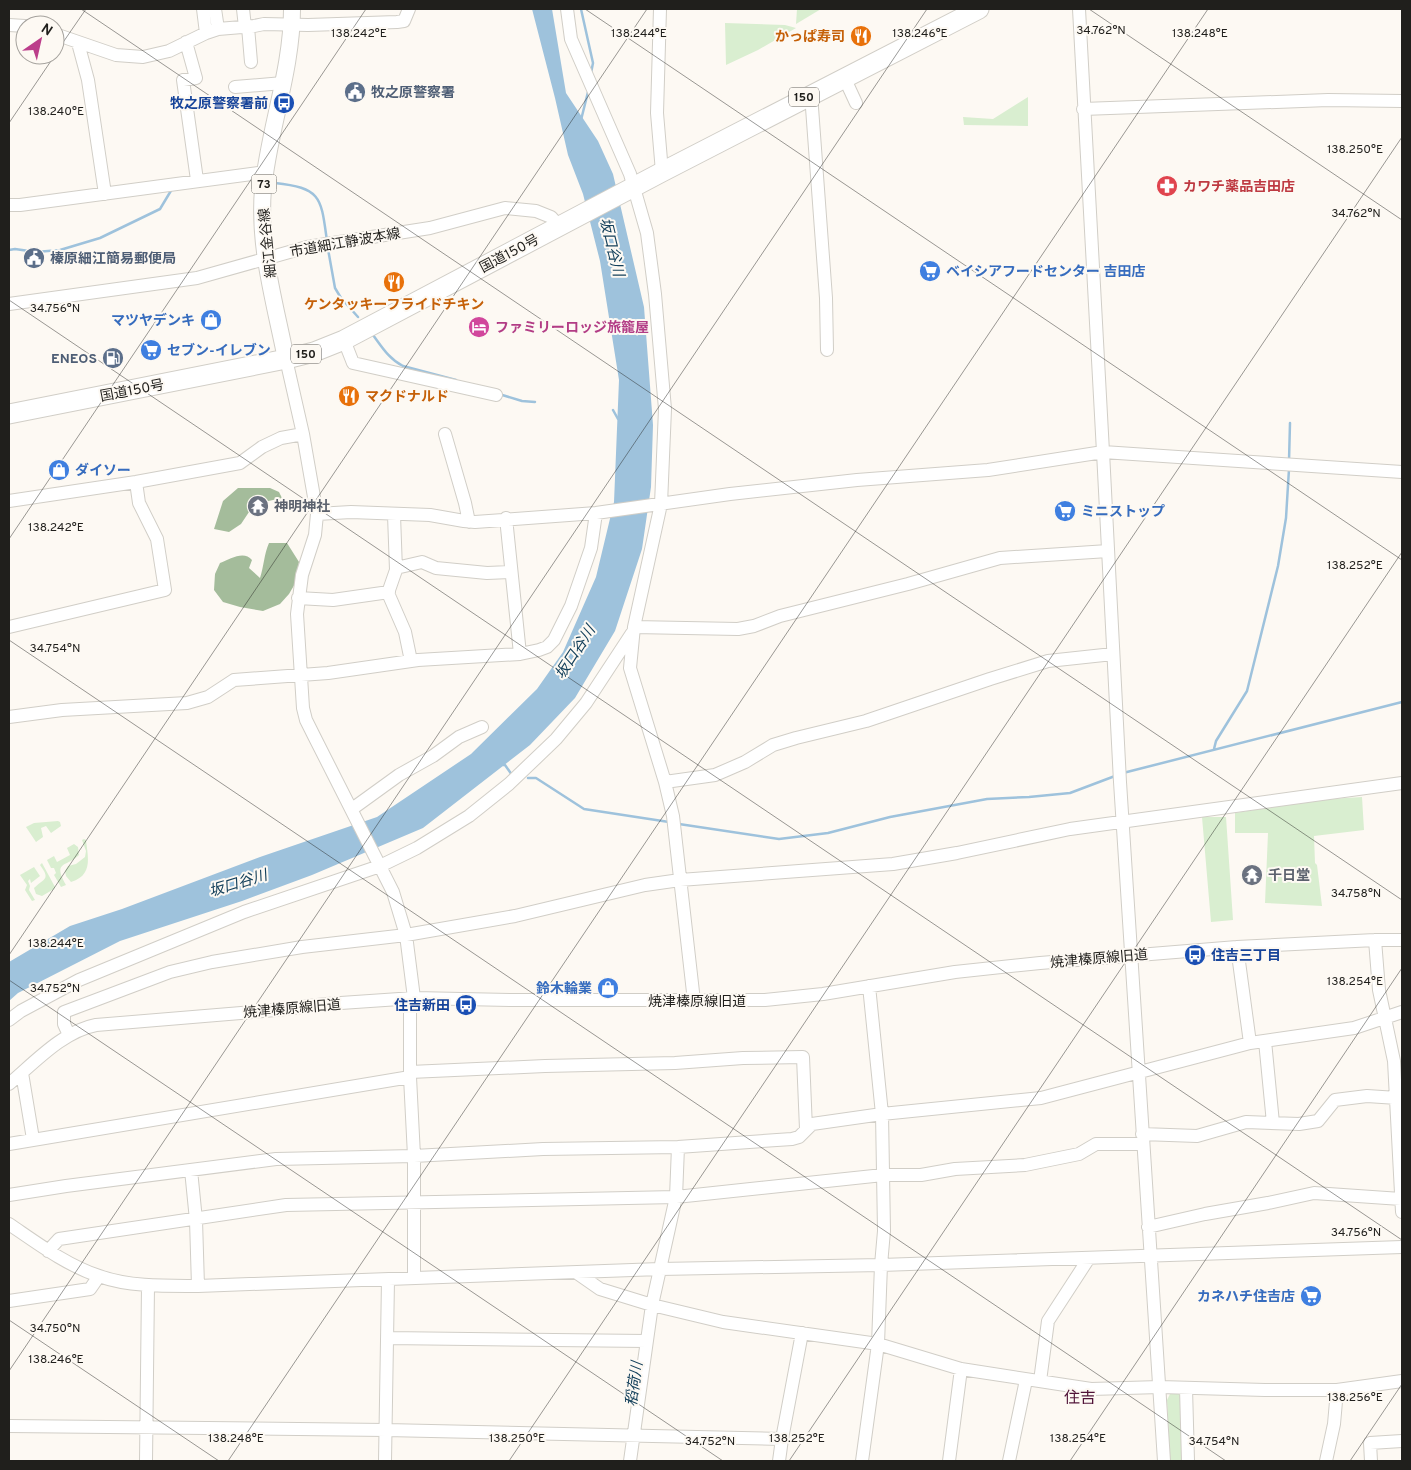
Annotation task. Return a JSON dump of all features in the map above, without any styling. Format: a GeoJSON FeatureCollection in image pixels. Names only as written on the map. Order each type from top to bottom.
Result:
{"type":"FeatureCollection","features":[{"type":"Feature","properties":{"kind":"highway","name":"国道150号"},"geometry":{"type":"LineString","coordinates":[[9,414],[286,359],[314,352],[344,340],[811,94],[979,9]]}},
{"type":"Feature","properties":{"kind":"main road","name":"細江金谷線"},"geometry":{"type":"LineString","coordinates":[[286,359],[265,258],[262,213],[266,172],[283,83],[292,16]]}},
{"type":"Feature","properties":{"kind":"street"},"geometry":{"type":"LineString","coordinates":[[203,9],[212,31]]}},
{"type":"Feature","properties":{"kind":"street"},"geometry":{"type":"LineString","coordinates":[[212,31],[215,9]]}},
{"type":"Feature","properties":{"kind":"street"},"geometry":{"type":"LineString","coordinates":[[243,9],[251,62]]}},
{"type":"Feature","properties":{"kind":"street"},"geometry":{"type":"LineString","coordinates":[[65,38],[116,55],[143,57],[169,51],[212,31],[264,24],[292,16],[308,25],[397,22],[404,21],[409,9]]}},
{"type":"Feature","properties":{"kind":"street"},"geometry":{"type":"LineString","coordinates":[[567,9],[571,39],[630,174],[632,188],[647,233],[661,345],[665,409],[659,504],[634,627],[630,668],[665,782],[674,822],[694,1001]]}},
{"type":"Feature","properties":{"kind":"street"},"geometry":{"type":"LineString","coordinates":[[660,9],[657,114],[662,172]]}},
{"type":"Feature","properties":{"kind":"street"},"geometry":{"type":"LineString","coordinates":[[1079,9],[1119,775],[1164,1461]]}},
{"type":"Feature","properties":{"kind":"street"},"geometry":{"type":"LineString","coordinates":[[186,42],[196,78],[183,80],[197,180]]}},
{"type":"Feature","properties":{"kind":"street"},"geometry":{"type":"LineString","coordinates":[[78,43],[88,80],[105,194]]}},
{"type":"Feature","properties":{"kind":"street"},"geometry":{"type":"LineString","coordinates":[[844,77],[856,104]]}},
{"type":"Feature","properties":{"kind":"street"},"geometry":{"type":"LineString","coordinates":[[235,87],[283,83]]}},
{"type":"Feature","properties":{"kind":"street"},"geometry":{"type":"LineString","coordinates":[[811,94],[826,298],[827,350]]}},
{"type":"Feature","properties":{"kind":"street"},"geometry":{"type":"LineString","coordinates":[[1083,109],[1328,100],[1402,101]]}},
{"type":"Feature","properties":{"kind":"street"},"geometry":{"type":"LineString","coordinates":[[9,205],[266,172]]}},
{"type":"Feature","properties":{"kind":"street","name":"市道細江静波本線"},"geometry":{"type":"LineString","coordinates":[[9,304],[197,278],[308,247],[430,228],[505,208],[536,211],[551,217],[559,226]]}},
{"type":"Feature","properties":{"kind":"street"},"geometry":{"type":"LineString","coordinates":[[344,340],[353,363],[496,395]]}},
{"type":"Feature","properties":{"kind":"street"},"geometry":{"type":"LineString","coordinates":[[286,359],[303,434],[317,514],[315,535],[302,574],[298,598],[297,614],[303,708],[306,720],[393,892],[406,935],[412,998],[410,1074],[414,1156],[414,1277]]}},
{"type":"Feature","properties":{"kind":"street"},"geometry":{"type":"LineString","coordinates":[[9,501],[136,482],[240,463],[262,447],[281,438],[303,434]]}},
{"type":"Feature","properties":{"kind":"street"},"geometry":{"type":"LineString","coordinates":[[445,434],[469,522]]}},
{"type":"Feature","properties":{"kind":"street"},"geometry":{"type":"LineString","coordinates":[[317,514],[351,512],[430,515],[469,522],[596,513],[730,494],[857,480],[930,476],[1014,467],[1103,452],[1402,472]]}},
{"type":"Feature","properties":{"kind":"street"},"geometry":{"type":"LineString","coordinates":[[9,628],[165,590],[157,539],[139,504],[136,482]]}},
{"type":"Feature","properties":{"kind":"street"},"geometry":{"type":"LineString","coordinates":[[9,717],[62,710],[187,703],[208,697],[234,680],[302,676],[367,669],[411,661],[520,654],[543,649],[554,640],[565,620],[581,580],[593,540],[596,513]]}},
{"type":"Feature","properties":{"kind":"street"},"geometry":{"type":"LineString","coordinates":[[394,515],[396,568],[389,592],[405,632],[411,661]]}},
{"type":"Feature","properties":{"kind":"street"},"geometry":{"type":"LineString","coordinates":[[506,518],[520,654]]}},
{"type":"Feature","properties":{"kind":"street"},"geometry":{"type":"LineString","coordinates":[[634,627],[738,628],[754,626],[780,616],[908,584],[1000,558],[1108,551]]}},
{"type":"Feature","properties":{"kind":"street"},"geometry":{"type":"LineString","coordinates":[[396,568],[422,562],[436,568],[487,573],[511,572]]}},
{"type":"Feature","properties":{"kind":"street"},"geometry":{"type":"LineString","coordinates":[[298,598],[333,600],[389,592]]}},
{"type":"Feature","properties":{"kind":"street"},"geometry":{"type":"LineString","coordinates":[[9,1020],[21,1011],[79,980],[244,912],[380,866],[417,848],[469,816],[556,739],[586,703],[629,639],[634,627]]}},
{"type":"Feature","properties":{"kind":"street"},"geometry":{"type":"LineString","coordinates":[[665,782],[715,775],[745,762],[773,745],[866,721],[1048,661],[1113,654]]}},
{"type":"Feature","properties":{"kind":"street"},"geometry":{"type":"LineString","coordinates":[[353,811],[399,775],[433,756],[459,738],[482,727]]}},
{"type":"Feature","properties":{"kind":"street"},"geometry":{"type":"LineString","coordinates":[[69,1035],[64,1024],[64,1012],[170,972],[212,962],[302,947],[406,935],[515,916],[644,885],[680,880],[893,864],[957,853],[1070,829],[1402,783]]}},
{"type":"Feature","properties":{"kind":"street"},"geometry":{"type":"LineString","coordinates":[[1148,1227],[1314,1193],[1402,1206],[1400,1113],[1394,1061],[1379,990],[1375,940]]}},
{"type":"Feature","properties":{"kind":"street","name":"焼津榛原線旧道"},"geometry":{"type":"LineString","coordinates":[[9,1084],[69,1035],[84,1027],[96,1025],[412,998],[773,1000],[823,994],[956,972],[1131,955],[1237,946],[1402,940]]}},
{"type":"Feature","properties":{"kind":"street"},"geometry":{"type":"LineString","coordinates":[[1237,946],[1250,1044]]}},
{"type":"Feature","properties":{"kind":"street"},"geometry":{"type":"LineString","coordinates":[[862,1461],[878,1344],[884,1231],[882,1114],[869,986]]}},
{"type":"Feature","properties":{"kind":"street"},"geometry":{"type":"LineString","coordinates":[[9,1195],[276,1159],[414,1156],[543,1149],[678,1147],[792,1139],[799,1137],[812,1124],[882,1114],[1041,1098],[1250,1044],[1354,1028],[1402,1012]]}},
{"type":"Feature","properties":{"kind":"street"},"geometry":{"type":"LineString","coordinates":[[1265,1041],[1273,1123]]}},
{"type":"Feature","properties":{"kind":"street"},"geometry":{"type":"LineString","coordinates":[[9,1144],[410,1074],[545,1066],[675,1063],[743,1058],[803,1057],[806,1130]]}},
{"type":"Feature","properties":{"kind":"street"},"geometry":{"type":"LineString","coordinates":[[22,1073],[33,1140]]}},
{"type":"Feature","properties":{"kind":"street"},"geometry":{"type":"LineString","coordinates":[[48,1250],[59,1239],[196,1220],[286,1205],[676,1197],[883,1174],[921,1175],[955,1169],[1025,1165],[1079,1154],[1096,1144],[1198,1136],[1246,1122],[1299,1124],[1318,1121],[1335,1100],[1367,1096],[1397,1098]]}},
{"type":"Feature","properties":{"kind":"street"},"geometry":{"type":"LineString","coordinates":[[630,1461],[638,1435],[652,1305],[676,1197],[678,1147]]}},
{"type":"Feature","properties":{"kind":"street"},"geometry":{"type":"LineString","coordinates":[[191,1170],[196,1220],[198,1286]]}},
{"type":"Feature","properties":{"kind":"street"},"geometry":{"type":"LineString","coordinates":[[9,1224],[48,1250],[99,1276],[148,1286],[198,1286],[660,1269],[1089,1258],[1402,1247]]}},
{"type":"Feature","properties":{"kind":"street"},"geometry":{"type":"LineString","coordinates":[[1040,1381],[1048,1321],[1089,1258]]}},
{"type":"Feature","properties":{"kind":"street"},"geometry":{"type":"LineString","coordinates":[[577,1273],[600,1289],[652,1305],[722,1322],[878,1344],[961,1369],[1091,1389],[1160,1387],[1337,1390],[1402,1381]]}},
{"type":"Feature","properties":{"kind":"street"},"geometry":{"type":"LineString","coordinates":[[9,1301],[90,1290],[99,1276]]}},
{"type":"Feature","properties":{"kind":"street"},"geometry":{"type":"LineString","coordinates":[[385,1461],[388,1280]]}},
{"type":"Feature","properties":{"kind":"street"},"geometry":{"type":"LineString","coordinates":[[146,1461],[148,1286]]}},
{"type":"Feature","properties":{"kind":"street"},"geometry":{"type":"LineString","coordinates":[[779,1461],[802,1333]]}},
{"type":"Feature","properties":{"kind":"street"},"geometry":{"type":"LineString","coordinates":[[387,1338],[647,1341]]}},
{"type":"Feature","properties":{"kind":"street"},"geometry":{"type":"LineString","coordinates":[[949,1461],[961,1369]]}},
{"type":"Feature","properties":{"kind":"street"},"geometry":{"type":"LineString","coordinates":[[1009,1461],[1026,1380]]}},
{"type":"Feature","properties":{"kind":"street"},"geometry":{"type":"LineString","coordinates":[[1186,1388],[1188,1461]]}},
{"type":"Feature","properties":{"kind":"street"},"geometry":{"type":"LineString","coordinates":[[1326,1461],[1334,1424],[1337,1390]]}},
{"type":"Feature","properties":{"kind":"street"},"geometry":{"type":"LineString","coordinates":[[9,1426],[386,1430],[782,1440]]}},
{"type":"Feature","properties":{"kind":"street"},"geometry":{"type":"LineString","coordinates":[[1371,1461],[1370,1443],[1402,1441]]}},
{"type":"Feature","properties":{"kind":"green space"},"geometry":{"type":"Polygon","coordinates":[[[797,9],[821,9],[796,24],[797,9]]]}},
{"type":"Feature","properties":{"kind":"green space"},"geometry":{"type":"Polygon","coordinates":[[[725,23],[785,25],[796,28],[758,50],[726,65],[725,23]]]}},
{"type":"Feature","properties":{"kind":"green space"},"geometry":{"type":"Polygon","coordinates":[[[1028,97],[1028,126],[964,125],[963,117],[993,119],[1028,97]]]}},
{"type":"Feature","properties":{"kind":"green space"},"geometry":{"type":"Polygon","coordinates":[[[238,488],[270,488],[279,492],[282,498],[264,502],[251,509],[241,524],[229,532],[214,529],[223,501],[238,488]]]}},
{"type":"Feature","properties":{"kind":"green space"},"geometry":{"type":"Polygon","coordinates":[[[269,543],[287,543],[299,562],[296,582],[289,594],[280,604],[263,611],[223,602],[214,590],[215,574],[220,563],[237,556],[249,557],[252,560],[249,568],[260,578],[269,543]]]}},
{"type":"Feature","properties":{"kind":"green space"},"geometry":{"type":"Polygon","coordinates":[[[1362,797],[1364,830],[1314,836],[1315,863],[1317,865],[1322,906],[1265,903],[1268,833],[1235,833],[1235,813],[1314,800],[1362,797]]]}},
{"type":"Feature","properties":{"kind":"green space"},"geometry":{"type":"Polygon","coordinates":[[[1202,817],[1226,817],[1233,920],[1211,922],[1202,817]]]}},
{"type":"Feature","properties":{"kind":"green space"},"geometry":{"type":"Polygon","coordinates":[[[58,821],[61,826],[51,833],[46,826],[41,828],[43,837],[36,842],[26,827],[34,823],[58,821]]]}},
{"type":"Feature","properties":{"kind":"green space"},"geometry":{"type":"Polygon","coordinates":[[[82,840],[86,840],[88,853],[88,865],[83,875],[71,882],[66,876],[65,871],[68,866],[76,864],[85,857],[86,851],[82,840]]]}},
{"type":"Feature","properties":{"kind":"green space"},"geometry":{"type":"Polygon","coordinates":[[[74,844],[78,847],[79,855],[61,868],[60,872],[66,885],[61,887],[54,875],[56,873],[54,868],[51,868],[47,860],[54,856],[57,862],[70,855],[67,848],[74,844]]]}},
{"type":"Feature","properties":{"kind":"green space"},"geometry":{"type":"Polygon","coordinates":[[[42,863],[55,887],[42,896],[36,894],[34,888],[46,876],[40,865],[42,863]]]}},
{"type":"Feature","properties":{"kind":"green space"},"geometry":{"type":"Polygon","coordinates":[[[34,867],[40,876],[31,883],[30,879],[28,881],[29,890],[35,900],[32,901],[25,890],[27,885],[20,875],[34,867]]]}},
{"type":"Feature","properties":{"kind":"green space"},"geometry":{"type":"Polygon","coordinates":[[[1186,1390],[1188,1461],[1170,1461],[1167,1400],[1171,1392],[1186,1390]]]}},
{"type":"Feature","properties":{"kind":"water","name":"坂口谷川"},"geometry":{"type":"Polygon","coordinates":[[[532,9],[552,9],[566,93],[598,141],[613,174],[644,307],[653,425],[651,487],[642,549],[615,631],[575,698],[530,745],[423,828],[312,875],[242,901],[120,941],[18,993],[9,1001],[9,962],[70,926],[377,817],[471,754],[537,689],[563,652],[596,577],[614,502],[619,380],[600,261],[583,194],[568,155],[532,9]]]}},
{"type":"Feature","properties":{"kind":"waterway"},"geometry":{"type":"LineString","coordinates":[[581,9],[593,63],[591,73]]}},
{"type":"Feature","properties":{"kind":"waterway"},"geometry":{"type":"LineString","coordinates":[[581,120],[588,92]]}},
{"type":"Feature","properties":{"kind":"waterway"},"geometry":{"type":"LineString","coordinates":[[275,183],[290,185],[311,192],[320,205],[327,241]]}},
{"type":"Feature","properties":{"kind":"waterway"},"geometry":{"type":"LineString","coordinates":[[9,250],[36,252],[60,250],[100,238],[160,209],[172,189]]}},
{"type":"Feature","properties":{"kind":"waterway"},"geometry":{"type":"LineString","coordinates":[[328,249],[335,288],[341,298],[358,317]]}},
{"type":"Feature","properties":{"kind":"waterway"},"geometry":{"type":"LineString","coordinates":[[373,335],[390,356],[403,366],[456,380]]}},
{"type":"Feature","properties":{"kind":"waterway"},"geometry":{"type":"LineString","coordinates":[[499,394],[522,401],[535,402]]}},
{"type":"Feature","properties":{"kind":"waterway"},"geometry":{"type":"LineString","coordinates":[[613,410],[618,419]]}},
{"type":"Feature","properties":{"kind":"waterway"},"geometry":{"type":"LineString","coordinates":[[1289,461],[1290,423]]}},
{"type":"Feature","properties":{"kind":"waterway"},"geometry":{"type":"LineString","coordinates":[[1214,749],[1216,741],[1247,691],[1278,566],[1286,518],[1289,469]]}},
{"type":"Feature","properties":{"kind":"waterway"},"geometry":{"type":"LineString","coordinates":[[1123,773],[1402,702]]}},
{"type":"Feature","properties":{"kind":"waterway"},"geometry":{"type":"LineString","coordinates":[[503,765],[512,775]]}},
{"type":"Feature","properties":{"kind":"waterway"},"geometry":{"type":"LineString","coordinates":[[679,824],[779,839],[828,833],[890,817],[987,799],[1070,793],[1115,776]]}},
{"type":"Feature","properties":{"kind":"waterway"},"geometry":{"type":"LineString","coordinates":[[528,778],[536,778],[584,809],[669,822]]}},
{"type":"Feature","properties":{"kind":"place","name":"かっぱ寿司"},"geometry":{"type":"Point","coordinates":[861,36]}},
{"type":"Feature","properties":{"kind":"place","name":"牧之原警察署"},"geometry":{"type":"Point","coordinates":[355,92]}},
{"type":"Feature","properties":{"kind":"place","name":"牧之原警察署前"},"geometry":{"type":"Point","coordinates":[284,103]}},
{"type":"Feature","properties":{"kind":"place","name":"カワチ薬品吉田店"},"geometry":{"type":"Point","coordinates":[1167,186]}},
{"type":"Feature","properties":{"kind":"place","name":"榛原細江簡易郵便局"},"geometry":{"type":"Point","coordinates":[34,258]}},
{"type":"Feature","properties":{"kind":"place","name":"ベイシアフードセンター 吉田店"},"geometry":{"type":"Point","coordinates":[930,271]}},
{"type":"Feature","properties":{"kind":"place","name":"ケンタッキーフライドチキン"},"geometry":{"type":"Point","coordinates":[394,282]}},
{"type":"Feature","properties":{"kind":"place","name":"マツヤデンキ"},"geometry":{"type":"Point","coordinates":[211,320]}},
{"type":"Feature","properties":{"kind":"place","name":"ファミリーロッジ旅籠屋"},"geometry":{"type":"Point","coordinates":[479,327]}},
{"type":"Feature","properties":{"kind":"place","name":"セブン-イレブン"},"geometry":{"type":"Point","coordinates":[151,350]}},
{"type":"Feature","properties":{"kind":"place","name":"ENEOS"},"geometry":{"type":"Point","coordinates":[113,358]}},
{"type":"Feature","properties":{"kind":"place","name":"マクドナルド"},"geometry":{"type":"Point","coordinates":[349,396]}},
{"type":"Feature","properties":{"kind":"place","name":"ダイソー"},"geometry":{"type":"Point","coordinates":[59,470]}},
{"type":"Feature","properties":{"kind":"place","name":"神明神社"},"geometry":{"type":"Point","coordinates":[258,506]}},
{"type":"Feature","properties":{"kind":"place","name":"ミニストップ"},"geometry":{"type":"Point","coordinates":[1065,511]}},
{"type":"Feature","properties":{"kind":"place","name":"千日堂"},"geometry":{"type":"Point","coordinates":[1252,875]}},
{"type":"Feature","properties":{"kind":"place","name":"住吉三丁目"},"geometry":{"type":"Point","coordinates":[1195,955]}},
{"type":"Feature","properties":{"kind":"place","name":"鈴木輪業"},"geometry":{"type":"Point","coordinates":[608,988]}},
{"type":"Feature","properties":{"kind":"place","name":"住吉新田"},"geometry":{"type":"Point","coordinates":[466,1005]}},
{"type":"Feature","properties":{"kind":"place","name":"カネハチ住吉店"},"geometry":{"type":"Point","coordinates":[1311,1296]}},
{"type":"Feature","properties":{"kind":"district","name":"住吉"},"geometry":{"type":"Point","coordinates":[1080,1397]}},
{"type":"Feature","properties":{"kind":"water label","name":"稻荷川"},"geometry":{"type":"Point","coordinates":[634,1384]}}]}
